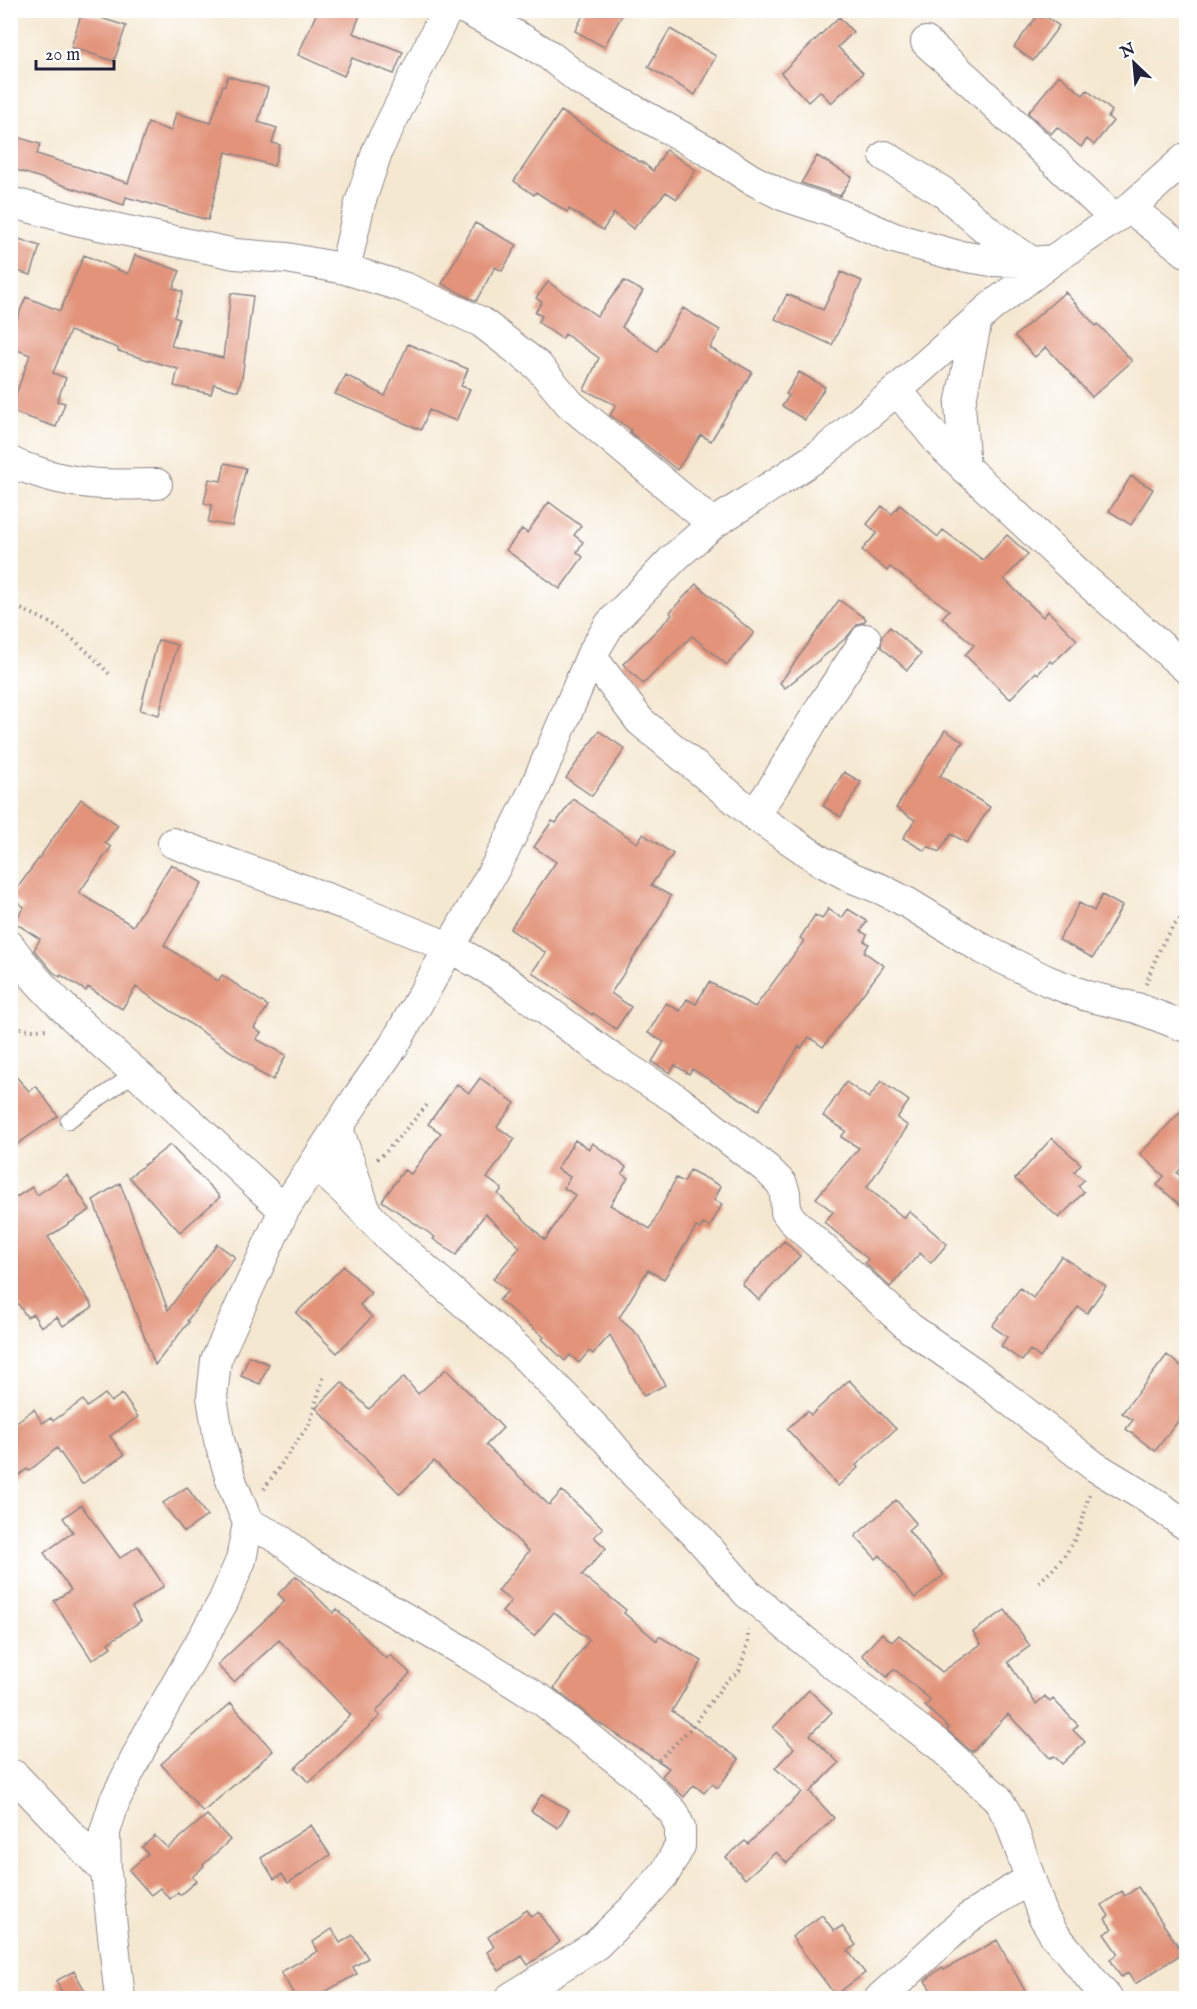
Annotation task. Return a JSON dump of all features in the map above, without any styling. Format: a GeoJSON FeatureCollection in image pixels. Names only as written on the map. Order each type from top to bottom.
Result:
{"type":"FeatureCollection","features":[{"type":"Feature","properties":{"kind":"street"},"geometry":{"type":"LineString","coordinates":[[345,269],[360,203],[378,149],[447,10]]}},
{"type":"Feature","properties":{"kind":"street"},"geometry":{"type":"LineString","coordinates":[[467,10],[549,55],[580,80],[782,195],[841,215],[894,238],[955,255],[991,261],[1042,261]]}},
{"type":"Feature","properties":{"kind":"street"},"geometry":{"type":"LineString","coordinates":[[926,42],[1122,213],[1186,252]]}},
{"type":"Feature","properties":{"kind":"street"},"geometry":{"type":"LineString","coordinates":[[885,156],[943,192],[994,237],[1042,261]]}},
{"type":"Feature","properties":{"kind":"street"},"geometry":{"type":"LineString","coordinates":[[120,1998],[106,1872],[105,1832],[115,1800],[147,1736],[223,1602],[242,1560],[245,1516],[219,1440],[212,1397],[216,1360],[284,1210],[394,1045],[451,948],[510,840],[535,788],[591,656],[610,624],[675,557],[713,524],[821,454],[1042,261],[1122,213],[1186,158]]}},
{"type":"Feature","properties":{"kind":"street"},"geometry":{"type":"LineString","coordinates":[[10,202],[76,220],[235,255],[287,258],[345,269],[406,288],[481,322],[538,366],[570,404],[713,524]]}},
{"type":"Feature","properties":{"kind":"street"},"geometry":{"type":"LineString","coordinates":[[965,468],[960,405],[977,319]]}},
{"type":"Feature","properties":{"kind":"street"},"geometry":{"type":"LineString","coordinates":[[897,390],[942,446],[1082,577],[1186,668]]}},
{"type":"Feature","properties":{"kind":"street"},"geometry":{"type":"LineString","coordinates":[[10,461],[49,477],[73,482],[106,485],[157,484]]}},
{"type":"Feature","properties":{"kind":"street"},"geometry":{"type":"LineString","coordinates":[[754,815],[866,639]]}},
{"type":"Feature","properties":{"kind":"street"},"geometry":{"type":"LineString","coordinates":[[591,656],[640,722],[754,815],[821,861],[852,878],[908,903],[983,949],[1048,981],[1077,992],[1137,1008],[1186,1027]]}},
{"type":"Feature","properties":{"kind":"street"},"geometry":{"type":"LineString","coordinates":[[173,843],[346,905],[451,948],[500,976],[610,1057],[678,1100],[767,1169],[782,1184],[786,1212],[792,1220],[910,1328],[976,1374],[1094,1467],[1147,1498],[1186,1526]]}},
{"type":"Feature","properties":{"kind":"street"},"geometry":{"type":"LineString","coordinates":[[10,946],[24,966],[105,1047],[136,1072],[284,1210]]}},
{"type":"Feature","properties":{"kind":"street"},"geometry":{"type":"LineString","coordinates":[[338,1128],[367,1215]]}},
{"type":"Feature","properties":{"kind":"street"},"geometry":{"type":"LineString","coordinates":[[315,1164],[346,1192],[392,1240],[521,1352],[608,1441],[635,1474],[695,1533],[747,1593],[825,1659],[939,1745],[997,1798],[1010,1820],[1043,1916],[1054,1934],[1107,1998]]}},
{"type":"Feature","properties":{"kind":"street"},"geometry":{"type":"LineString","coordinates":[[245,1516],[312,1565],[445,1640],[543,1701],[640,1778],[674,1813],[681,1828],[680,1846],[665,1873],[636,1906],[596,1945],[510,1998]]}},
{"type":"Feature","properties":{"kind":"street"},"geometry":{"type":"LineString","coordinates":[[10,1774],[15,1776],[106,1872]]}},
{"type":"Feature","properties":{"kind":"street"},"geometry":{"type":"LineString","coordinates":[[880,1998],[967,1918],[1029,1879]]}},
{"type":"Feature","properties":{"kind":"lane"},"geometry":{"type":"LineString","coordinates":[[68,1121],[136,1072]]}},
{"type":"Feature","properties":{"kind":"path"},"geometry":{"type":"LineString","coordinates":[[1115,17],[1129,10]]}},
{"type":"Feature","properties":{"kind":"path"},"geometry":{"type":"LineString","coordinates":[[10,606],[47,621],[73,639],[111,676]]}},
{"type":"Feature","properties":{"kind":"path"},"geometry":{"type":"LineString","coordinates":[[1137,1008],[1156,956],[1180,919],[1186,916]]}},
{"type":"Feature","properties":{"kind":"path"},"geometry":{"type":"LineString","coordinates":[[354,1174],[385,1153],[428,1104]]}},
{"type":"Feature","properties":{"kind":"path"},"geometry":{"type":"LineString","coordinates":[[245,1516],[310,1423],[324,1374]]}},
{"type":"Feature","properties":{"kind":"path"},"geometry":{"type":"LineString","coordinates":[[1040,1582],[1059,1565],[1073,1546],[1094,1467]]}},
{"type":"Feature","properties":{"kind":"path"},"geometry":{"type":"LineString","coordinates":[[640,1778],[694,1725],[724,1684],[739,1671],[748,1644],[747,1593]]}},
{"type":"Feature","properties":{"kind":"building"},"geometry":{"type":"Polygon","coordinates":[[[318,10],[362,10],[353,33],[403,52],[394,74],[352,58],[344,76],[298,55],[318,10]]]}},
{"type":"Feature","properties":{"kind":"building"},"geometry":{"type":"Polygon","coordinates":[[[586,10],[625,10],[604,47],[575,31],[586,10]]]}},
{"type":"Feature","properties":{"kind":"building"},"geometry":{"type":"Polygon","coordinates":[[[82,12],[126,26],[114,61],[71,47],[82,12]]]}},
{"type":"Feature","properties":{"kind":"building"},"geometry":{"type":"Polygon","coordinates":[[[1040,12],[1059,26],[1033,61],[1014,47],[1040,12]]]}},
{"type":"Feature","properties":{"kind":"building"},"geometry":{"type":"Polygon","coordinates":[[[839,17],[853,32],[838,47],[863,73],[831,103],[820,91],[808,102],[781,73],[839,17]]]}},
{"type":"Feature","properties":{"kind":"building"},"geometry":{"type":"Polygon","coordinates":[[[670,29],[716,56],[695,95],[648,67],[670,29]]]}},
{"type":"Feature","properties":{"kind":"building"},"geometry":{"type":"Polygon","coordinates":[[[1059,75],[1083,95],[1087,90],[1112,111],[1108,117],[1113,121],[1094,145],[1087,139],[1081,147],[1057,127],[1051,134],[1028,113],[1059,75]]]}},
{"type":"Feature","properties":{"kind":"building"},"geometry":{"type":"Polygon","coordinates":[[[228,76],[268,88],[258,122],[277,128],[272,143],[280,145],[274,166],[226,152],[208,220],[126,197],[124,205],[10,168],[10,135],[40,144],[37,154],[128,183],[148,123],[171,131],[176,113],[211,123],[228,76]]]}},
{"type":"Feature","properties":{"kind":"building"},"geometry":{"type":"Polygon","coordinates":[[[561,111],[641,161],[653,171],[666,150],[696,170],[677,199],[666,192],[633,229],[614,213],[603,230],[569,209],[567,212],[536,192],[534,195],[514,181],[561,111]]]}},
{"type":"Feature","properties":{"kind":"building"},"geometry":{"type":"Polygon","coordinates":[[[817,156],[852,177],[840,196],[801,183],[817,156]]]}},
{"type":"Feature","properties":{"kind":"building"},"geometry":{"type":"Polygon","coordinates":[[[475,223],[517,245],[502,271],[495,267],[476,301],[442,284],[475,223]]]}},
{"type":"Feature","properties":{"kind":"building"},"geometry":{"type":"Polygon","coordinates":[[[10,236],[40,246],[31,275],[10,269],[10,236]]]}},
{"type":"Feature","properties":{"kind":"building"},"geometry":{"type":"Polygon","coordinates":[[[84,255],[128,274],[135,255],[180,271],[173,288],[183,292],[174,317],[179,319],[171,346],[223,358],[231,293],[253,296],[242,378],[238,391],[214,384],[211,394],[174,386],[178,369],[118,351],[118,348],[70,331],[53,373],[66,378],[57,401],[65,403],[56,427],[10,411],[30,355],[10,347],[10,335],[26,297],[60,311],[84,255]]]}},
{"type":"Feature","properties":{"kind":"building"},"geometry":{"type":"Polygon","coordinates":[[[841,272],[862,281],[832,345],[775,319],[787,294],[823,310],[841,272]]]}},
{"type":"Feature","properties":{"kind":"building"},"geometry":{"type":"Polygon","coordinates":[[[624,281],[643,291],[622,327],[657,351],[683,308],[720,330],[710,348],[752,372],[711,441],[701,435],[677,470],[610,415],[616,405],[584,390],[599,358],[565,334],[562,339],[538,322],[542,316],[535,312],[542,302],[536,298],[548,282],[597,316],[624,281]]]}},
{"type":"Feature","properties":{"kind":"building"},"geometry":{"type":"Polygon","coordinates":[[[1065,292],[1132,361],[1092,397],[1046,347],[1035,357],[1015,336],[1065,292]]]}},
{"type":"Feature","properties":{"kind":"building"},"geometry":{"type":"Polygon","coordinates":[[[408,344],[468,369],[461,386],[470,389],[456,421],[429,410],[421,430],[335,394],[346,375],[385,396],[408,344]]]}},
{"type":"Feature","properties":{"kind":"building"},"geometry":{"type":"Polygon","coordinates":[[[799,372],[825,387],[805,420],[782,406],[799,372]]]}},
{"type":"Feature","properties":{"kind":"building"},"geometry":{"type":"Polygon","coordinates":[[[225,463],[246,468],[232,526],[208,522],[212,505],[204,503],[209,479],[221,481],[225,463]]]}},
{"type":"Feature","properties":{"kind":"building"},"geometry":{"type":"Polygon","coordinates":[[[1131,476],[1153,489],[1131,525],[1109,511],[1131,476]]]}},
{"type":"Feature","properties":{"kind":"building"},"geometry":{"type":"Polygon","coordinates":[[[549,502],[581,526],[574,535],[583,542],[577,552],[583,557],[560,589],[506,550],[522,529],[527,533],[549,502]]]}},
{"type":"Feature","properties":{"kind":"building"},"geometry":{"type":"Polygon","coordinates":[[[900,505],[938,537],[943,530],[983,560],[1007,535],[1028,554],[1004,579],[1043,617],[1048,611],[1077,640],[1053,663],[1050,661],[1038,674],[1036,672],[1010,699],[965,655],[974,645],[942,618],[949,610],[890,567],[887,571],[862,550],[877,533],[867,524],[882,506],[892,514],[900,505]]]}},
{"type":"Feature","properties":{"kind":"building"},"geometry":{"type":"Polygon","coordinates":[[[696,584],[754,633],[727,665],[692,636],[643,684],[623,664],[672,615],[670,612],[696,584]]]}},
{"type":"Feature","properties":{"kind":"building"},"geometry":{"type":"Polygon","coordinates":[[[839,600],[866,619],[785,688],[780,683],[839,600]]]}},
{"type":"Feature","properties":{"kind":"building"},"geometry":{"type":"Polygon","coordinates":[[[890,627],[921,654],[907,670],[881,647],[882,636],[890,627]]]}},
{"type":"Feature","properties":{"kind":"building"},"geometry":{"type":"Polygon","coordinates":[[[158,640],[177,645],[159,715],[140,710],[158,640]]]}},
{"type":"Feature","properties":{"kind":"building"},"geometry":{"type":"Polygon","coordinates":[[[945,730],[963,742],[940,776],[990,807],[967,843],[951,834],[939,852],[928,846],[925,851],[903,838],[915,820],[896,808],[945,730]]]}},
{"type":"Feature","properties":{"kind":"building"},"geometry":{"type":"Polygon","coordinates":[[[599,731],[625,749],[592,796],[566,778],[599,731]]]}},
{"type":"Feature","properties":{"kind":"building"},"geometry":{"type":"Polygon","coordinates":[[[844,772],[861,782],[841,817],[823,806],[844,772]]]}},
{"type":"Feature","properties":{"kind":"building"},"geometry":{"type":"Polygon","coordinates":[[[81,799],[118,825],[105,843],[111,847],[79,893],[133,926],[171,864],[202,883],[164,945],[218,981],[222,975],[268,1006],[254,1028],[261,1033],[256,1039],[286,1055],[273,1080],[254,1070],[255,1068],[136,987],[122,1009],[88,987],[86,991],[61,975],[60,977],[34,950],[40,939],[14,922],[24,907],[11,897],[81,799]]]}},
{"type":"Feature","properties":{"kind":"building"},"geometry":{"type":"Polygon","coordinates":[[[573,799],[637,843],[643,834],[673,854],[651,885],[671,896],[659,919],[611,993],[631,1007],[616,1029],[593,1013],[592,1015],[532,972],[546,953],[510,929],[556,862],[534,847],[552,821],[556,823],[573,799]]]}},
{"type":"Feature","properties":{"kind":"building"},"geometry":{"type":"Polygon","coordinates":[[[1102,895],[1122,906],[1093,958],[1059,940],[1079,903],[1094,911],[1102,895]]]}},
{"type":"Feature","properties":{"kind":"building"},"geometry":{"type":"Polygon","coordinates":[[[828,909],[842,918],[848,909],[867,921],[861,931],[867,935],[864,941],[869,944],[864,952],[884,966],[823,1047],[809,1037],[801,1048],[799,1046],[759,1110],[692,1069],[689,1074],[675,1065],[670,1073],[652,1062],[664,1042],[648,1033],[666,1003],[680,1011],[687,999],[696,1004],[709,982],[755,1007],[804,941],[800,938],[815,915],[822,919],[828,909]]]}},
{"type":"Feature","properties":{"kind":"building"},"geometry":{"type":"Polygon","coordinates":[[[10,1070],[29,1091],[36,1086],[58,1116],[10,1149],[10,1070]]]}},
{"type":"Feature","properties":{"kind":"building"},"geometry":{"type":"Polygon","coordinates":[[[480,1078],[515,1103],[497,1127],[515,1139],[487,1178],[502,1189],[498,1194],[545,1240],[575,1195],[564,1188],[570,1177],[557,1169],[575,1140],[589,1149],[592,1143],[626,1167],[622,1174],[628,1178],[610,1205],[650,1229],[676,1178],[684,1182],[690,1170],[721,1186],[714,1200],[722,1204],[710,1227],[703,1224],[700,1229],[696,1227],[664,1279],[648,1270],[619,1318],[638,1335],[665,1385],[644,1396],[610,1335],[593,1354],[589,1351],[579,1363],[570,1355],[565,1361],[542,1339],[544,1337],[499,1300],[508,1291],[493,1279],[520,1247],[485,1214],[456,1255],[433,1239],[435,1237],[382,1201],[404,1170],[411,1174],[441,1133],[428,1124],[457,1084],[469,1093],[480,1078]]]}},
{"type":"Feature","properties":{"kind":"building"},"geometry":{"type":"Polygon","coordinates":[[[881,1081],[909,1101],[897,1118],[908,1126],[867,1187],[904,1218],[909,1211],[947,1244],[931,1263],[920,1253],[890,1287],[865,1263],[868,1259],[824,1222],[833,1212],[816,1198],[859,1148],[841,1137],[846,1131],[823,1116],[846,1082],[869,1098],[881,1081]]]}},
{"type":"Feature","properties":{"kind":"building"},"geometry":{"type":"Polygon","coordinates":[[[1186,1106],[1186,1163],[1177,1173],[1186,1181],[1186,1210],[1157,1185],[1164,1176],[1140,1154],[1186,1106]]]}},
{"type":"Feature","properties":{"kind":"building"},"geometry":{"type":"Polygon","coordinates":[[[1052,1138],[1081,1164],[1074,1172],[1084,1180],[1078,1186],[1084,1192],[1059,1218],[1015,1179],[1052,1138]]]}},
{"type":"Feature","properties":{"kind":"building"},"geometry":{"type":"Polygon","coordinates":[[[170,1145],[220,1197],[180,1232],[129,1177],[170,1145]]]}},
{"type":"Feature","properties":{"kind":"building"},"geometry":{"type":"Polygon","coordinates":[[[67,1175],[90,1210],[48,1237],[93,1307],[63,1326],[57,1317],[41,1327],[33,1314],[27,1317],[10,1292],[10,1201],[32,1187],[37,1195],[67,1175]]]}},
{"type":"Feature","properties":{"kind":"building"},"geometry":{"type":"Polygon","coordinates":[[[120,1183],[168,1310],[217,1244],[235,1257],[155,1365],[93,1200],[120,1183]]]}},
{"type":"Feature","properties":{"kind":"building"},"geometry":{"type":"Polygon","coordinates":[[[784,1241],[800,1256],[759,1300],[742,1284],[784,1241]]]}},
{"type":"Feature","properties":{"kind":"building"},"geometry":{"type":"Polygon","coordinates":[[[1061,1256],[1106,1286],[1087,1313],[1078,1307],[1040,1358],[1030,1350],[1022,1361],[1001,1346],[1007,1337],[992,1326],[1020,1288],[1033,1298],[1061,1256]]]}},
{"type":"Feature","properties":{"kind":"building"},"geometry":{"type":"Polygon","coordinates":[[[344,1266],[371,1293],[360,1305],[372,1317],[337,1353],[296,1313],[344,1266]]]}},
{"type":"Feature","properties":{"kind":"building"},"geometry":{"type":"Polygon","coordinates":[[[1167,1355],[1186,1370],[1186,1411],[1155,1451],[1126,1429],[1133,1420],[1122,1413],[1167,1355]]]}},
{"type":"Feature","properties":{"kind":"building"},"geometry":{"type":"Polygon","coordinates":[[[249,1356],[269,1364],[260,1384],[241,1376],[249,1356]]]}},
{"type":"Feature","properties":{"kind":"building"},"geometry":{"type":"Polygon","coordinates":[[[446,1369],[503,1428],[486,1445],[549,1505],[562,1491],[603,1528],[594,1537],[606,1548],[582,1575],[626,1610],[624,1613],[657,1641],[659,1636],[702,1661],[672,1711],[739,1759],[718,1788],[712,1784],[704,1793],[694,1785],[684,1797],[662,1776],[669,1768],[594,1720],[554,1688],[589,1640],[554,1612],[534,1636],[502,1612],[511,1601],[498,1591],[529,1551],[434,1461],[400,1494],[316,1408],[342,1382],[369,1409],[404,1377],[418,1394],[446,1369]]]}},
{"type":"Feature","properties":{"kind":"building"},"geometry":{"type":"Polygon","coordinates":[[[849,1380],[896,1429],[856,1465],[858,1468],[838,1486],[787,1429],[807,1411],[811,1415],[849,1380]]]}},
{"type":"Feature","properties":{"kind":"building"},"geometry":{"type":"Polygon","coordinates":[[[105,1394],[111,1402],[122,1394],[138,1417],[110,1436],[124,1455],[82,1484],[57,1448],[29,1471],[27,1469],[10,1482],[10,1427],[34,1409],[42,1423],[51,1418],[53,1421],[83,1400],[87,1407],[105,1394]]]}},
{"type":"Feature","properties":{"kind":"building"},"geometry":{"type":"Polygon","coordinates":[[[187,1487],[207,1516],[184,1532],[163,1503],[187,1487]]]}},
{"type":"Feature","properties":{"kind":"building"},"geometry":{"type":"Polygon","coordinates":[[[896,1500],[916,1523],[908,1530],[944,1575],[915,1598],[880,1555],[876,1559],[855,1536],[896,1500]]]}},
{"type":"Feature","properties":{"kind":"building"},"geometry":{"type":"Polygon","coordinates":[[[81,1505],[120,1558],[138,1546],[164,1586],[132,1607],[141,1621],[108,1643],[111,1647],[92,1660],[54,1601],[71,1590],[44,1553],[73,1532],[63,1518],[81,1505]]]}},
{"type":"Feature","properties":{"kind":"building"},"geometry":{"type":"Polygon","coordinates":[[[296,1576],[333,1613],[337,1609],[386,1659],[390,1655],[410,1673],[376,1712],[380,1716],[309,1783],[295,1768],[351,1715],[279,1640],[234,1682],[217,1665],[285,1601],[278,1594],[296,1576]]]}},
{"type":"Feature","properties":{"kind":"building"},"geometry":{"type":"Polygon","coordinates":[[[1005,1610],[1030,1646],[1008,1662],[1036,1704],[1045,1696],[1050,1702],[1053,1699],[1078,1725],[1073,1730],[1085,1742],[1062,1764],[1054,1756],[1050,1758],[1008,1714],[972,1752],[925,1706],[931,1700],[894,1669],[887,1677],[862,1655],[882,1633],[892,1642],[899,1635],[942,1672],[981,1644],[973,1632],[1005,1610]]]}},
{"type":"Feature","properties":{"kind":"building"},"geometry":{"type":"Polygon","coordinates":[[[809,1690],[832,1712],[810,1735],[839,1763],[810,1792],[834,1818],[787,1863],[776,1852],[745,1879],[726,1857],[745,1841],[748,1844],[802,1792],[775,1768],[794,1748],[773,1728],[809,1690]]]}},
{"type":"Feature","properties":{"kind":"building"},"geometry":{"type":"Polygon","coordinates":[[[231,1703],[273,1751],[203,1812],[161,1764],[231,1703]]]}},
{"type":"Feature","properties":{"kind":"building"},"geometry":{"type":"Polygon","coordinates":[[[542,1794],[569,1810],[558,1828],[531,1811],[542,1794]]]}},
{"type":"Feature","properties":{"kind":"building"},"geometry":{"type":"Polygon","coordinates":[[[207,1815],[230,1840],[192,1877],[196,1881],[180,1895],[178,1892],[170,1899],[160,1888],[151,1895],[129,1870],[148,1854],[142,1847],[155,1836],[168,1848],[207,1815]]]}},
{"type":"Feature","properties":{"kind":"building"},"geometry":{"type":"Polygon","coordinates":[[[311,1825],[330,1855],[288,1883],[282,1874],[274,1879],[261,1858],[311,1825]]]}},
{"type":"Feature","properties":{"kind":"building"},"geometry":{"type":"Polygon","coordinates":[[[1138,1887],[1183,1953],[1135,1984],[1128,1973],[1121,1977],[1110,1959],[1118,1954],[1104,1934],[1112,1929],[1105,1919],[1109,1916],[1102,1905],[1122,1891],[1125,1896],[1138,1887]]]}},
{"type":"Feature","properties":{"kind":"building"},"geometry":{"type":"Polygon","coordinates":[[[527,1910],[532,1917],[539,1912],[560,1942],[528,1965],[522,1956],[499,1971],[487,1952],[494,1947],[488,1937],[527,1910]]]}},
{"type":"Feature","properties":{"kind":"building"},"geometry":{"type":"Polygon","coordinates":[[[822,1915],[834,1931],[842,1926],[856,1945],[848,1951],[865,1973],[835,1995],[792,1937],[822,1915]]]}},
{"type":"Feature","properties":{"kind":"building"},"geometry":{"type":"Polygon","coordinates":[[[332,1929],[340,1943],[353,1935],[368,1958],[353,1967],[357,1974],[314,1998],[296,1998],[281,1972],[318,1951],[313,1942],[332,1929]]]}},
{"type":"Feature","properties":{"kind":"building"},"geometry":{"type":"Polygon","coordinates":[[[997,1940],[1025,1991],[1011,1998],[936,1998],[925,1981],[942,1967],[944,1970],[997,1940]]]}},
{"type":"Feature","properties":{"kind":"building"},"geometry":{"type":"Polygon","coordinates":[[[74,1971],[89,1998],[65,1998],[56,1981],[74,1971]]]}}]}
